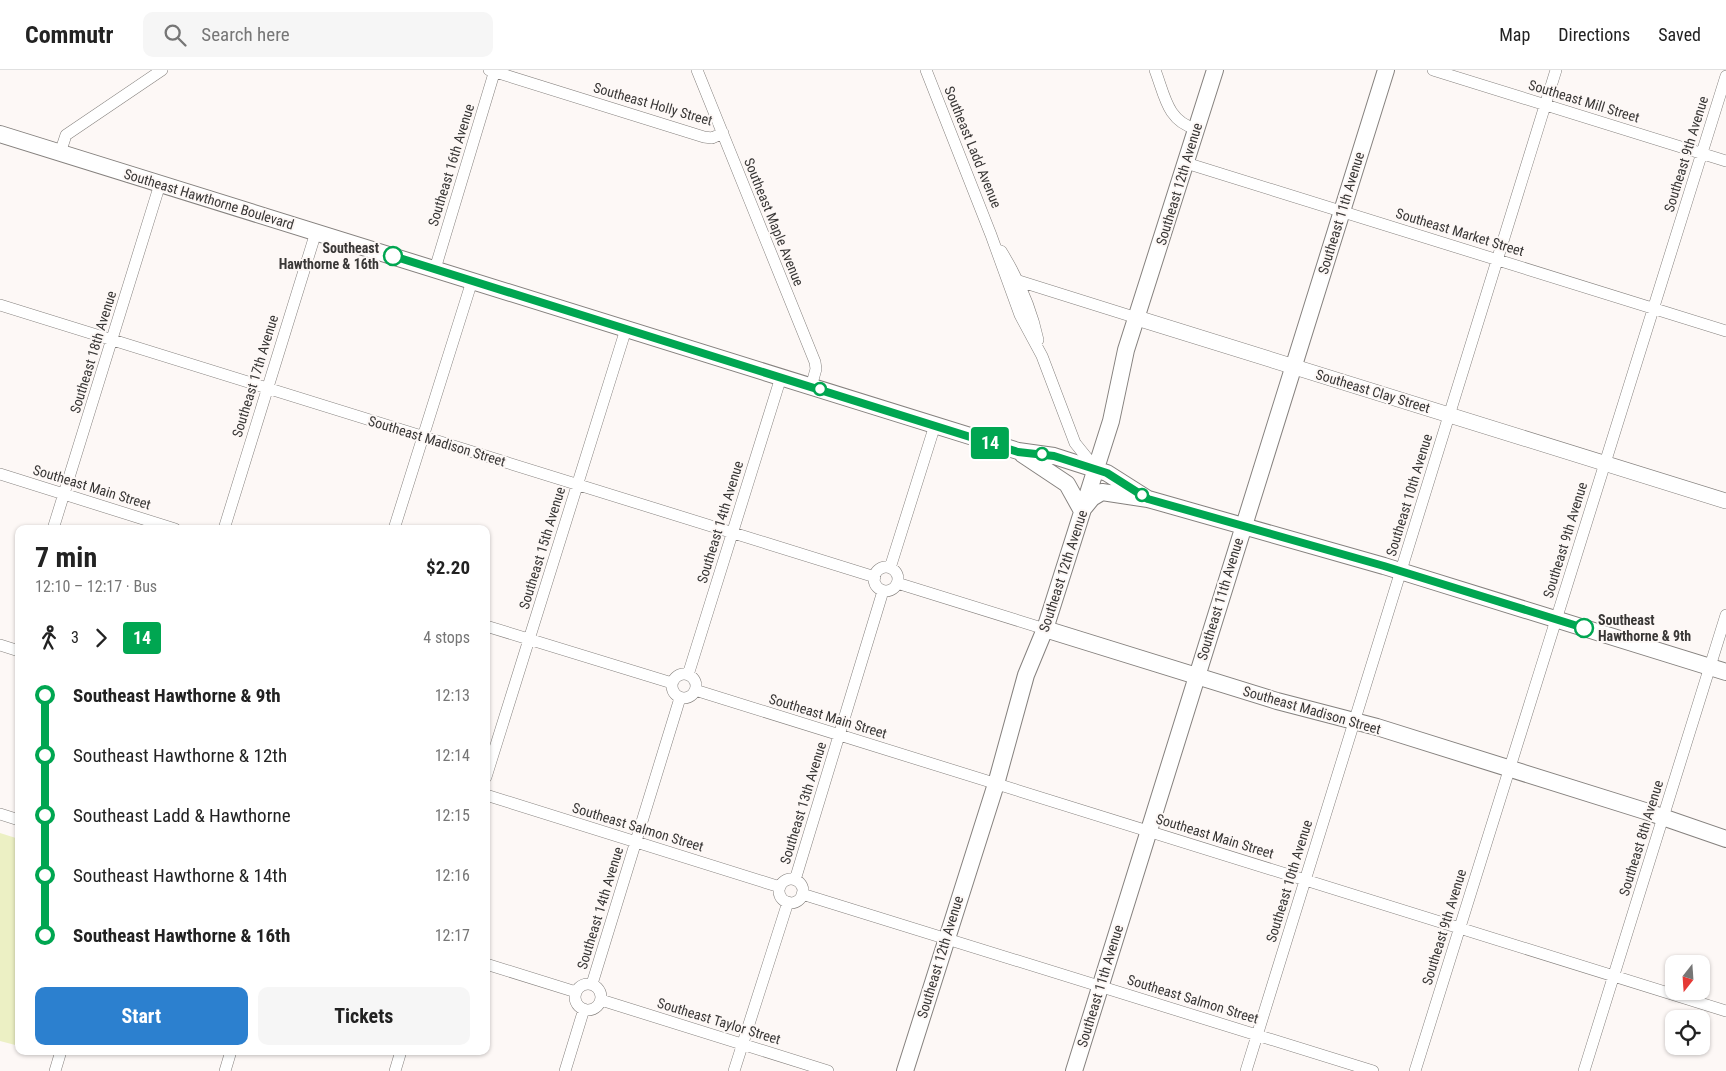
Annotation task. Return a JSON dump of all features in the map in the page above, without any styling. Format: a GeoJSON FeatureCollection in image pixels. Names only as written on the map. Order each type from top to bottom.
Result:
{"type":"FeatureCollection","features":[{"type":"Feature","properties":{"kind":"main road","name":"Southeast 12th Avenue"},"geometry":{"type":"LineString","coordinates":[[905,1071],[996,784],[1026,675],[1045,628],[1111,421],[1126,350],[1215,70]]}},
{"type":"Feature","properties":{"kind":"main road","name":"Southeast 11th Avenue"},"geometry":{"type":"LineString","coordinates":[[1074,1071],[1386,70]]}},
{"type":"Feature","properties":{"kind":"main road","name":"Southeast Hawthorne Boulevard"},"geometry":{"type":"LineString","coordinates":[[1,138],[60,153],[472,280],[1018,452],[1054,456],[1096,469],[1111,475],[1148,499]]}},
{"type":"Feature","properties":{"kind":"main road","name":"Southeast Hawthorne Boulevard"},"geometry":{"type":"LineString","coordinates":[[1018,452],[1067,484],[1082,511],[1092,498],[1102,492],[1148,499],[1401,571],[1726,672]]}},
{"type":"Feature","properties":{"kind":"main road","name":"Southeast Madison Street"},"geometry":{"type":"LineString","coordinates":[[1045,628],[1196,676],[1510,768],[1726,839]]}},
{"type":"Feature","properties":{"kind":"street"},"geometry":{"type":"LineString","coordinates":[[60,153],[66,134],[162,70]]}},
{"type":"Feature","properties":{"kind":"street","name":"Southeast Maple Avenue"},"geometry":{"type":"LineString","coordinates":[[698,70],[815,362],[816,369],[811,387]]}},
{"type":"Feature","properties":{"kind":"street","name":"Southeast Ladd Avenue"},"geometry":{"type":"LineString","coordinates":[[926,70],[991,235],[1020,315],[1042,356],[1075,443],[1096,469]]}},
{"type":"Feature","properties":{"kind":"street"},"geometry":{"type":"LineString","coordinates":[[1155,70],[1173,117],[1183,125],[1196,129]]}},
{"type":"Feature","properties":{"kind":"street","name":"Southeast Mill Street"},"geometry":{"type":"LineString","coordinates":[[1434,70],[1726,161]]}},
{"type":"Feature","properties":{"kind":"street","name":"Southeast 10th Avenue"},"geometry":{"type":"LineString","coordinates":[[1246,1071],[1556,70]]}},
{"type":"Feature","properties":{"kind":"street","name":"Southeast Holly Street"},"geometry":{"type":"LineString","coordinates":[[493,71],[704,137],[712,138],[723,133]]}},
{"type":"Feature","properties":{"kind":"street","name":"Southeast 16th Avenue"},"geometry":{"type":"LineString","coordinates":[[435,269],[493,71]]}},
{"type":"Feature","properties":{"kind":"street","name":"Southeast 9th Avenue"},"geometry":{"type":"LineString","coordinates":[[1415,1071],[1726,76]]}},
{"type":"Feature","properties":{"kind":"street","name":"Southeast Market Street"},"geometry":{"type":"LineString","coordinates":[[1186,163],[1726,331]]}},
{"type":"Feature","properties":{"kind":"street","name":"Southeast 18th Avenue"},"geometry":{"type":"LineString","coordinates":[[55,525],[160,184]]}},
{"type":"Feature","properties":{"kind":"street","name":"Southeast 17th Avenue"},"geometry":{"type":"LineString","coordinates":[[225,525],[316,232]]}},
{"type":"Feature","properties":{"kind":"street","name":"Southeast Ladd Avenue"},"geometry":{"type":"LineString","coordinates":[[991,235],[1019,281],[1032,312],[1042,356]]}},
{"type":"Feature","properties":{"kind":"street"},"geometry":{"type":"LineString","coordinates":[[395,525],[472,280]]}},
{"type":"Feature","properties":{"kind":"street","name":"Southeast Clay Street"},"geometry":{"type":"LineString","coordinates":[[1019,281],[1726,501]]}},
{"type":"Feature","properties":{"kind":"street","name":"Southeast Madison Street"},"geometry":{"type":"LineString","coordinates":[[0,305],[875,577]]}},
{"type":"Feature","properties":{"kind":"street","name":"Southeast 15th Avenue"},"geometry":{"type":"LineString","coordinates":[[490,764],[626,328]]}},
{"type":"Feature","properties":{"kind":"street","name":"Southeast 14th Avenue"},"geometry":{"type":"LineString","coordinates":[[688,675],[781,377]]}},
{"type":"Feature","properties":{"kind":"street"},"geometry":{"type":"LineString","coordinates":[[890,568],[935,425]]}},
{"type":"Feature","properties":{"kind":"street","name":"Southeast Main Street"},"geometry":{"type":"LineString","coordinates":[[0,474],[162,525]]}},
{"type":"Feature","properties":{"kind":"street"},"geometry":{"type":"LineString","coordinates":[[890,568],[897,575],[897,583],[891,590],[883,591],[876,585],[875,577],[880,569],[890,568]]}},
{"type":"Feature","properties":{"kind":"street","name":"Southeast Madison Street"},"geometry":{"type":"LineString","coordinates":[[897,583],[1045,628]]}},
{"type":"Feature","properties":{"kind":"street","name":"Southeast 13th Avenue"},"geometry":{"type":"LineString","coordinates":[[795,880],[883,591]]}},
{"type":"Feature","properties":{"kind":"street","name":"Southeast 8th Avenue"},"geometry":{"type":"LineString","coordinates":[[1584,1071],[1726,615]]}},
{"type":"Feature","properties":{"kind":"street"},"geometry":{"type":"LineString","coordinates":[[490,627],[672,683]]}},
{"type":"Feature","properties":{"kind":"street"},"geometry":{"type":"LineString","coordinates":[[0,645],[15,648]]}},
{"type":"Feature","properties":{"kind":"street"},"geometry":{"type":"LineString","coordinates":[[688,675],[694,680],[695,690],[689,698],[680,698],[673,693],[672,683],[678,676],[688,675]]}},
{"type":"Feature","properties":{"kind":"street","name":"Southeast Main Street"},"geometry":{"type":"LineString","coordinates":[[695,690],[1726,1011]]}},
{"type":"Feature","properties":{"kind":"street","name":"Southeast 14th Avenue"},"geometry":{"type":"LineString","coordinates":[[592,984],[680,698]]}},
{"type":"Feature","properties":{"kind":"street","name":"Southeast Salmon Street"},"geometry":{"type":"LineString","coordinates":[[490,797],[780,887]]}},
{"type":"Feature","properties":{"kind":"street"},"geometry":{"type":"LineString","coordinates":[[0,814],[15,819]]}},
{"type":"Feature","properties":{"kind":"street"},"geometry":{"type":"LineString","coordinates":[[788,880],[795,880],[801,884],[802,894],[798,900],[788,902],[780,895],[780,887],[788,880]]}},
{"type":"Feature","properties":{"kind":"street","name":"Southeast Salmon Street"},"geometry":{"type":"LineString","coordinates":[[802,894],[1373,1071]]}},
{"type":"Feature","properties":{"kind":"street"},"geometry":{"type":"LineString","coordinates":[[734,1071],[788,902]]}},
{"type":"Feature","properties":{"kind":"street"},"geometry":{"type":"LineString","coordinates":[[490,965],[576,992]]}},
{"type":"Feature","properties":{"kind":"street"},"geometry":{"type":"LineString","coordinates":[[592,984],[600,991],[601,1000],[593,1009],[584,1009],[576,1001],[576,992],[581,985],[592,984]]}},
{"type":"Feature","properties":{"kind":"street","name":"Southeast Taylor Street"},"geometry":{"type":"LineString","coordinates":[[601,1000],[828,1071]]}},
{"type":"Feature","properties":{"kind":"street"},"geometry":{"type":"LineString","coordinates":[[565,1071],[584,1009]]}},
{"type":"Feature","properties":{"kind":"street"},"geometry":{"type":"LineString","coordinates":[[55,1071],[60,1055]]}},
{"type":"Feature","properties":{"kind":"street"},"geometry":{"type":"LineString","coordinates":[[225,1071],[230,1055]]}},
{"type":"Feature","properties":{"kind":"street"},"geometry":{"type":"LineString","coordinates":[[395,1071],[400,1055]]}},
{"type":"Feature","properties":{"kind":"green space"},"geometry":{"type":"Polygon","coordinates":[[[0,833],[15,838],[15,1045],[0,1041],[0,833]]]}},
{"type":"Feature","properties":{"kind":"bus line","name":"14"},"geometry":{"type":"LineString","coordinates":[[393,256],[1018,452],[1054,456],[1086,466],[1111,475],[1148,499],[1384,566],[1584,628]]}},
{"type":"Feature","properties":{"kind":"place","name":"Southeast Hawthorne & 16th"},"geometry":{"type":"Point","coordinates":[393,256]}},
{"type":"Feature","properties":{"kind":"place","name":"Southeast Hawthorne & 9th"},"geometry":{"type":"Point","coordinates":[1584,628]}}]}
